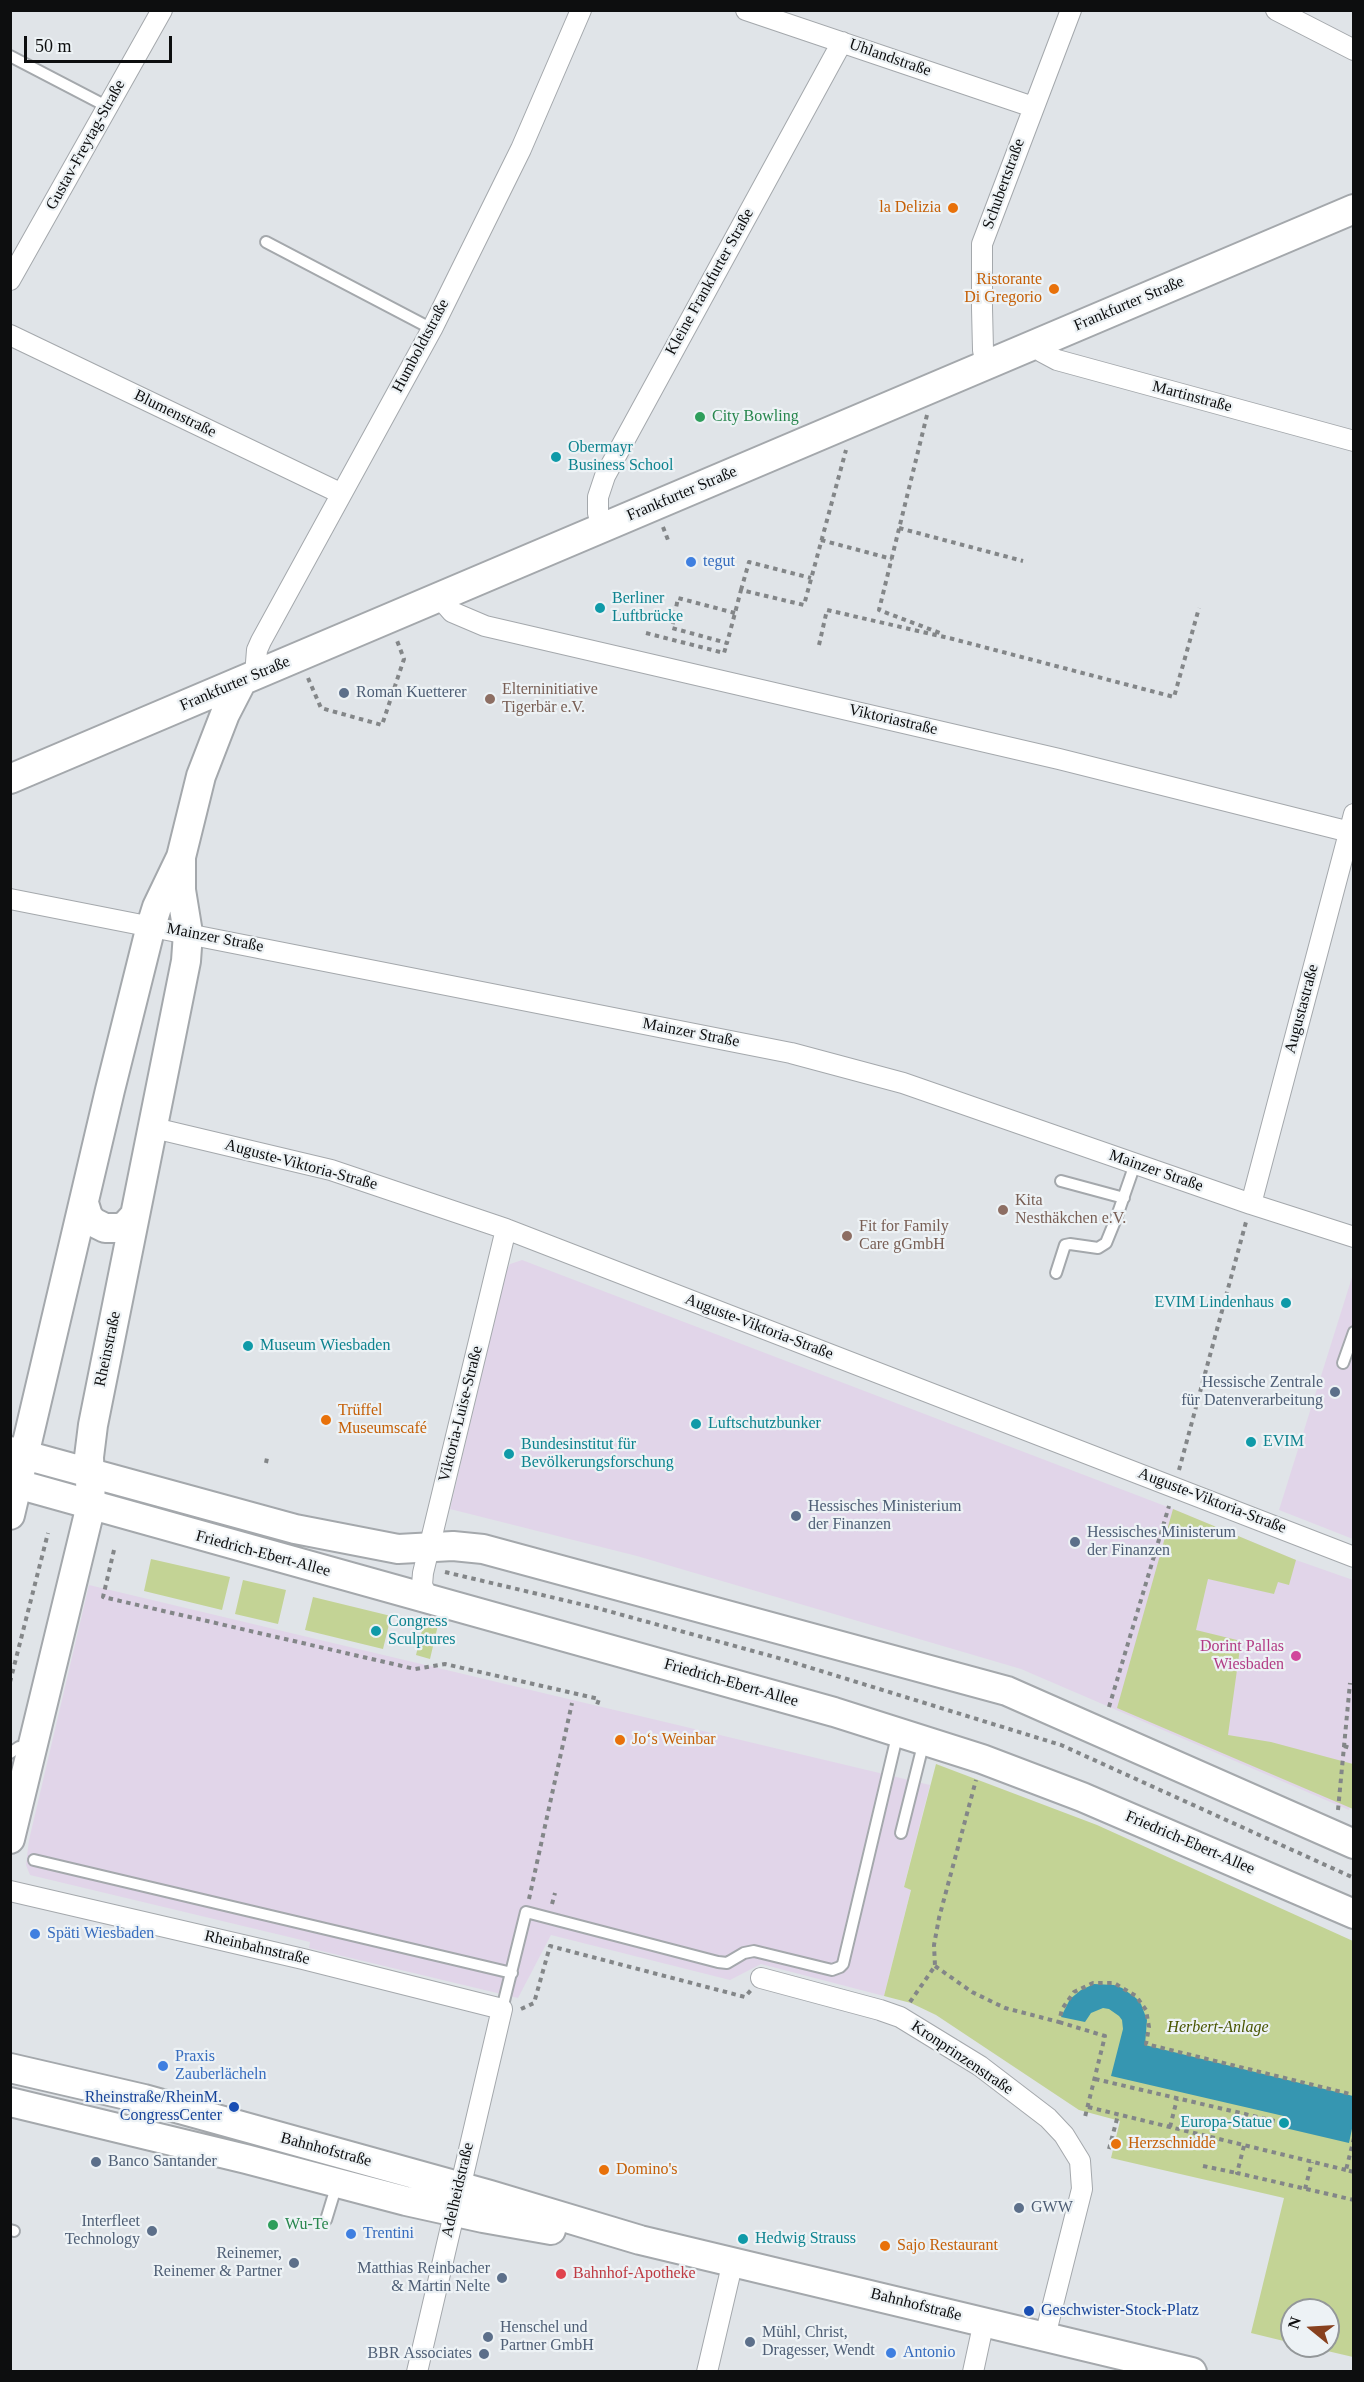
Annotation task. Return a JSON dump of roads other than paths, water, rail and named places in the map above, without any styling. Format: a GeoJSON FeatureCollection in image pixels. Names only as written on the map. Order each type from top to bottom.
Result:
{"type":"FeatureCollection","features":[{"type":"Feature","properties":{"kind":"street","name":"Gustav-Freytag-Straße"},"geometry":{"type":"LineString","coordinates":[[10,280],[162,10]]}},
{"type":"Feature","properties":{"kind":"street","name":"Humboldtstraße"},"geometry":{"type":"LineString","coordinates":[[248,678],[261,641],[340,493],[432,329],[520,149],[581,10]]}},
{"type":"Feature","properties":{"kind":"street","name":"Uhlandstraße"},"geometry":{"type":"LineString","coordinates":[[746,10],[1033,107]]}},
{"type":"Feature","properties":{"kind":"street","name":"Schubertstraße"},"geometry":{"type":"LineString","coordinates":[[986,365],[982,329],[980,259],[982,244],[1071,10]]}},
{"type":"Feature","properties":{"kind":"street"},"geometry":{"type":"LineString","coordinates":[[1276,10],[1353,50]]}},
{"type":"Feature","properties":{"kind":"street","name":"Kleine Frankfurter Straße"},"geometry":{"type":"LineString","coordinates":[[602,528],[598,513],[598,497],[605,476],[842,42]]}},
{"type":"Feature","properties":{"kind":"street","name":"Frankfurter Straße"},"geometry":{"type":"LineString","coordinates":[[10,779],[1353,209]]}},
{"type":"Feature","properties":{"kind":"street","name":"Blumenstraße"},"geometry":{"type":"LineString","coordinates":[[10,335],[340,493]]}},
{"type":"Feature","properties":{"kind":"street","name":"Martinstraße"},"geometry":{"type":"LineString","coordinates":[[1037,344],[1042,352],[1057,360],[1353,441]]}},
{"type":"Feature","properties":{"kind":"street","name":"Viktoriastraße"},"geometry":{"type":"LineString","coordinates":[[439,597],[452,612],[485,626],[1352,826]]}},
{"type":"Feature","properties":{"kind":"street"},"geometry":{"type":"LineString","coordinates":[[201,776],[225,714],[248,678]]}},
{"type":"Feature","properties":{"kind":"street"},"geometry":{"type":"LineString","coordinates":[[201,776],[204,716],[202,698]]}},
{"type":"Feature","properties":{"kind":"street","name":"Rheinstraße"},"geometry":{"type":"LineString","coordinates":[[10,1515],[18,1453],[84,1203],[151,926],[181,857],[201,776]]}},
{"type":"Feature","properties":{"kind":"street","name":"Augustastraße"},"geometry":{"type":"LineString","coordinates":[[1251,1204],[1352,826]]}},
{"type":"Feature","properties":{"kind":"street","name":"Rheinstraße"},"geometry":{"type":"LineString","coordinates":[[10,1839],[22,1750],[91,1505],[89,1457],[93,1425],[186,961],[188,933],[181,890],[181,857]]}},
{"type":"Feature","properties":{"kind":"street","name":"Mainzer Straße"},"geometry":{"type":"LineString","coordinates":[[10,899],[791,1053],[903,1083],[1251,1204],[1353,1237]]}},
{"type":"Feature","properties":{"kind":"street","name":"Auguste-Viktoria-Straße"},"geometry":{"type":"LineString","coordinates":[[154,1128],[332,1170],[506,1229],[1175,1486],[1353,1557]]}},
{"type":"Feature","properties":{"kind":"street"},"geometry":{"type":"LineString","coordinates":[[84,1203],[93,1222],[105,1228],[119,1228],[131,1221],[135,1215]]}},
{"type":"Feature","properties":{"kind":"street","name":"Viktoria-Luise-Straße"},"geometry":{"type":"LineString","coordinates":[[428,1598],[422,1581],[427,1557],[506,1229]]}},
{"type":"Feature","properties":{"kind":"street","name":"Friedrich-Ebert-Allee"},"geometry":{"type":"LineString","coordinates":[[18,1453],[295,1529],[398,1549],[427,1557],[466,1546],[483,1549],[1007,1691],[1353,1844]]}},
{"type":"Feature","properties":{"kind":"street","name":"Friedrich-Ebert-Allee"},"geometry":{"type":"LineString","coordinates":[[14,1483],[834,1712],[911,1736],[982,1759],[1082,1797],[1353,1914]]}},
{"type":"Feature","properties":{"kind":"street","name":"Rheinbahnstraße"},"geometry":{"type":"LineString","coordinates":[[10,1891],[511,2009]]}},
{"type":"Feature","properties":{"kind":"street","name":"Kronprinzenstraße"},"geometry":{"type":"LineString","coordinates":[[761,1978],[900,2017],[952,2047],[1002,2082],[1048,2118],[1075,2151],[1082,2169],[1082,2189],[1045,2336]]}},
{"type":"Feature","properties":{"kind":"street","name":"Adelheidstraße"},"geometry":{"type":"LineString","coordinates":[[417,2372],[456,2199],[511,2009]]}},
{"type":"Feature","properties":{"kind":"street","name":"Bahnhofstraße"},"geometry":{"type":"LineString","coordinates":[[10,2068],[144,2099],[456,2199],[733,2261],[1192,2372]]}},
{"type":"Feature","properties":{"kind":"street","name":"Bahnhofstraße"},"geometry":{"type":"LineString","coordinates":[[10,2102],[337,2184],[456,2199]]}},
{"type":"Feature","properties":{"kind":"street"},"geometry":{"type":"LineString","coordinates":[[707,2372],[733,2261]]}},
{"type":"Feature","properties":{"kind":"street"},"geometry":{"type":"LineString","coordinates":[[973,2372],[984,2322]]}},
{"type":"Feature","properties":{"kind":"lane"},"geometry":{"type":"LineString","coordinates":[[10,56],[108,107]]}},
{"type":"Feature","properties":{"kind":"lane"},"geometry":{"type":"LineString","coordinates":[[266,242],[432,329]]}},
{"type":"Feature","properties":{"kind":"lane"},"geometry":{"type":"LineString","coordinates":[[1056,1273],[1065,1245],[1098,1248],[1106,1243],[1135,1164]]}},
{"type":"Feature","properties":{"kind":"lane"},"geometry":{"type":"LineString","coordinates":[[1061,1180],[1124,1197]]}},
{"type":"Feature","properties":{"kind":"lane"},"geometry":{"type":"LineString","coordinates":[[1343,1363],[1353,1332]]}},
{"type":"Feature","properties":{"kind":"lane"},"geometry":{"type":"LineString","coordinates":[[901,1833],[911,1736]]}},
{"type":"Feature","properties":{"kind":"lane"},"geometry":{"type":"LineString","coordinates":[[511,2009],[512,1973],[526,1912],[718,1962],[727,1963],[744,1953],[754,1951],[832,1970],[840,1967],[843,1964],[911,1736]]}},
{"type":"Feature","properties":{"kind":"lane"},"geometry":{"type":"LineString","coordinates":[[34,1860],[512,1973]]}},
{"type":"Feature","properties":{"kind":"lane"},"geometry":{"type":"LineString","coordinates":[[326,2220],[337,2184]]}},
{"type":"Feature","properties":{"kind":"water"},"geometry":{"type":"Polygon","coordinates":[[[1094,1984],[1114,1985],[1136,1998],[1147,2020],[1145,2045],[1353,2096],[1353,2124],[1349,2143],[1285,2128],[1288,2117],[1111,2076],[1123,2029],[1119,2016],[1103,2008],[1091,2013],[1085,2022],[1061,2017],[1070,1999],[1081,1990],[1094,1984]]]}},
{"type":"Feature","properties":{"kind":"place","name":"la Delizia"},"geometry":{"type":"Point","coordinates":[953,208]}},
{"type":"Feature","properties":{"kind":"place","name":"Ristorante Di Gregorio"},"geometry":{"type":"Point","coordinates":[1054,289]}},
{"type":"Feature","properties":{"kind":"place","name":"City Bowling"},"geometry":{"type":"Point","coordinates":[700,417]}},
{"type":"Feature","properties":{"kind":"place","name":"Obermayr Business School"},"geometry":{"type":"Point","coordinates":[556,457]}},
{"type":"Feature","properties":{"kind":"place","name":"tegut"},"geometry":{"type":"Point","coordinates":[691,562]}},
{"type":"Feature","properties":{"kind":"place","name":"Berliner Luftbrücke"},"geometry":{"type":"Point","coordinates":[600,608]}},
{"type":"Feature","properties":{"kind":"place","name":"Roman Kuetterer"},"geometry":{"type":"Point","coordinates":[344,693]}},
{"type":"Feature","properties":{"kind":"place","name":"Elterninitiative Tigerbär e.V."},"geometry":{"type":"Point","coordinates":[490,699]}},
{"type":"Feature","properties":{"kind":"place","name":"Kita Nesthäkchen e.V."},"geometry":{"type":"Point","coordinates":[1003,1210]}},
{"type":"Feature","properties":{"kind":"place","name":"Fit for Family Care gGmbH"},"geometry":{"type":"Point","coordinates":[847,1236]}},
{"type":"Feature","properties":{"kind":"place","name":"EVIM Lindenhaus"},"geometry":{"type":"Point","coordinates":[1286,1303]}},
{"type":"Feature","properties":{"kind":"place","name":"Museum Wiesbaden"},"geometry":{"type":"Point","coordinates":[248,1346]}},
{"type":"Feature","properties":{"kind":"place","name":"Hessische Zentrale für Datenverarbeitung"},"geometry":{"type":"Point","coordinates":[1335,1392]}},
{"type":"Feature","properties":{"kind":"place","name":"Trüffel Museumscafé"},"geometry":{"type":"Point","coordinates":[326,1420]}},
{"type":"Feature","properties":{"kind":"place","name":"Luftschutzbunker"},"geometry":{"type":"Point","coordinates":[696,1424]}},
{"type":"Feature","properties":{"kind":"place","name":"EVIM"},"geometry":{"type":"Point","coordinates":[1251,1442]}},
{"type":"Feature","properties":{"kind":"place","name":"Bundesinstitut für Bevölkerungsforschung"},"geometry":{"type":"Point","coordinates":[509,1454]}},
{"type":"Feature","properties":{"kind":"place","name":"Hessisches Ministerium der Finanzen"},"geometry":{"type":"Point","coordinates":[796,1516]}},
{"type":"Feature","properties":{"kind":"place","name":"Hessisches Ministerum der Finanzen"},"geometry":{"type":"Point","coordinates":[1075,1542]}},
{"type":"Feature","properties":{"kind":"place","name":"Congress Sculptures"},"geometry":{"type":"Point","coordinates":[376,1631]}},
{"type":"Feature","properties":{"kind":"place","name":"Dorint Pallas Wiesbaden"},"geometry":{"type":"Point","coordinates":[1296,1656]}},
{"type":"Feature","properties":{"kind":"place","name":"Jo‘s Weinbar"},"geometry":{"type":"Point","coordinates":[620,1740]}},
{"type":"Feature","properties":{"kind":"place","name":"Späti Wiesbaden"},"geometry":{"type":"Point","coordinates":[35,1934]}},
{"type":"Feature","properties":{"kind":"place","name":"Praxis Zauberlächeln"},"geometry":{"type":"Point","coordinates":[163,2066]}},
{"type":"Feature","properties":{"kind":"place","name":"Rheinstraße/RheinM. CongressCenter"},"geometry":{"type":"Point","coordinates":[234,2107]}},
{"type":"Feature","properties":{"kind":"place","name":"Europa-Statue"},"geometry":{"type":"Point","coordinates":[1284,2123]}},
{"type":"Feature","properties":{"kind":"place","name":"Herzschnidde"},"geometry":{"type":"Point","coordinates":[1116,2144]}},
{"type":"Feature","properties":{"kind":"place","name":"Banco Santander"},"geometry":{"type":"Point","coordinates":[96,2162]}},
{"type":"Feature","properties":{"kind":"place","name":"Domino's"},"geometry":{"type":"Point","coordinates":[604,2170]}},
{"type":"Feature","properties":{"kind":"place","name":"GWW"},"geometry":{"type":"Point","coordinates":[1019,2208]}},
{"type":"Feature","properties":{"kind":"place","name":"Wu-Te"},"geometry":{"type":"Point","coordinates":[273,2225]}},
{"type":"Feature","properties":{"kind":"place","name":"Interfleet Technology"},"geometry":{"type":"Point","coordinates":[152,2231]}},
{"type":"Feature","properties":{"kind":"place","name":"Trentini"},"geometry":{"type":"Point","coordinates":[351,2234]}},
{"type":"Feature","properties":{"kind":"place","name":"Hedwig Strauss"},"geometry":{"type":"Point","coordinates":[743,2239]}},
{"type":"Feature","properties":{"kind":"place","name":"Sajo Restaurant"},"geometry":{"type":"Point","coordinates":[885,2246]}},
{"type":"Feature","properties":{"kind":"place","name":"Reinemer, Reinemer & Partner"},"geometry":{"type":"Point","coordinates":[294,2263]}},
{"type":"Feature","properties":{"kind":"place","name":"Bahnhof-Apotheke"},"geometry":{"type":"Point","coordinates":[561,2274]}},
{"type":"Feature","properties":{"kind":"place","name":"Matthias Reinbacher & Martin Nelte"},"geometry":{"type":"Point","coordinates":[502,2278]}},
{"type":"Feature","properties":{"kind":"place","name":"Geschwister-Stock-Platz"},"geometry":{"type":"Point","coordinates":[1029,2311]}},
{"type":"Feature","properties":{"kind":"place","name":"Henschel und Partner GmbH"},"geometry":{"type":"Point","coordinates":[488,2337]}},
{"type":"Feature","properties":{"kind":"place","name":"Mühl, Christ, Dragesser, Wendt"},"geometry":{"type":"Point","coordinates":[750,2342]}},
{"type":"Feature","properties":{"kind":"place","name":"Antonio"},"geometry":{"type":"Point","coordinates":[891,2353]}},
{"type":"Feature","properties":{"kind":"place","name":"BBR Associates"},"geometry":{"type":"Point","coordinates":[484,2354]}},
{"type":"Feature","properties":{"kind":"park label","name":"Herbert-Anlage"},"geometry":{"type":"Point","coordinates":[1218,2028]}}]}
